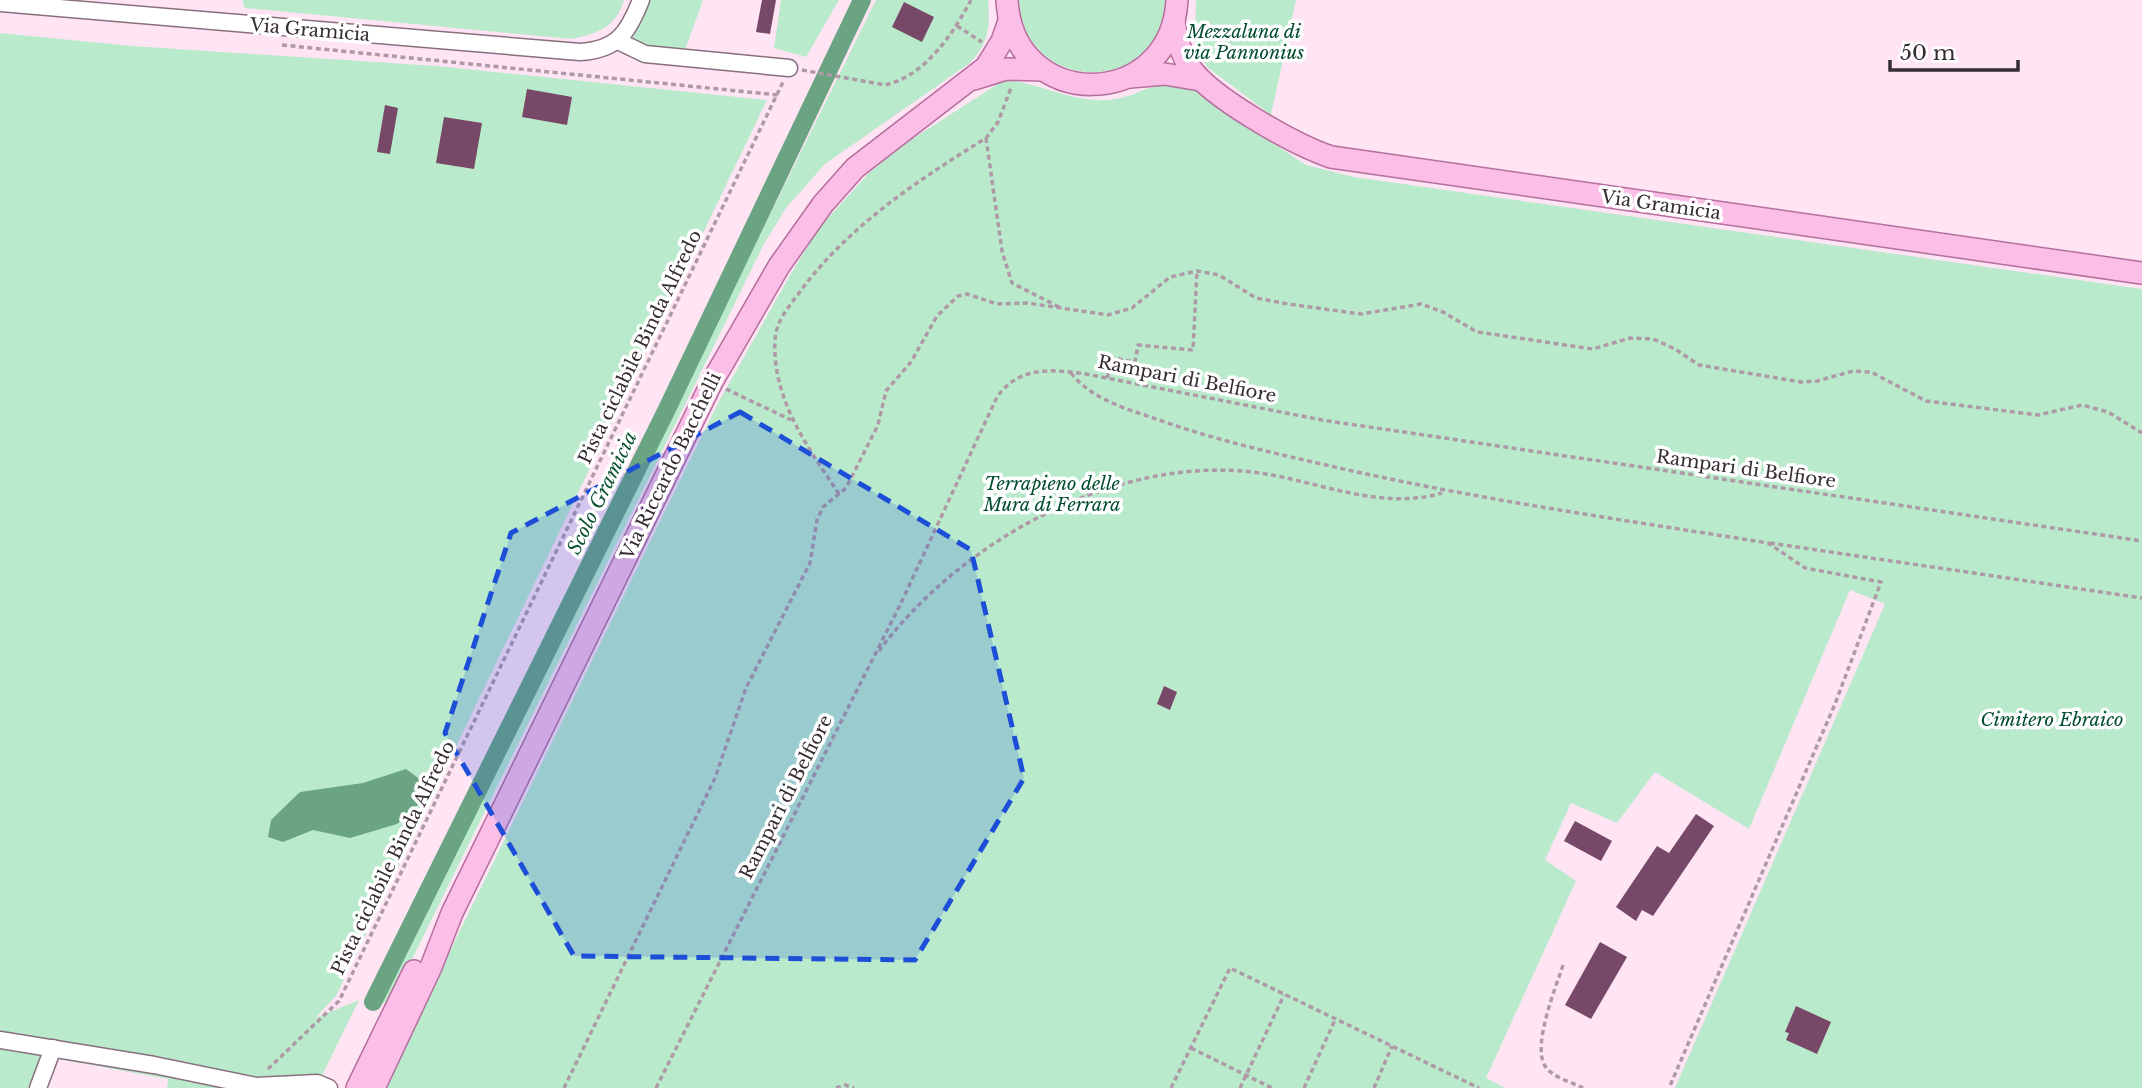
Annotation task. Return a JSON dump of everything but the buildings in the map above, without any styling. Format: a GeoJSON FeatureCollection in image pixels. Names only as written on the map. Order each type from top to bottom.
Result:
{"type":"FeatureCollection","features":[{"type":"Feature","properties":{"kind":"main road","name":"Via Gramicia"},"geometry":{"type":"LineString","coordinates":[[1130,77],[1159,52],[1174,22],[1177,0]]}},
{"type":"Feature","properties":{"kind":"main road","name":"Via Gramicia"},"geometry":{"type":"LineString","coordinates":[[1008,10],[1018,42],[1043,70],[1081,85],[1098,85],[1130,77],[1165,74],[1200,80]]}},
{"type":"Feature","properties":{"kind":"main road","name":"Via Riccardo Bacchelli"},"geometry":{"type":"LineString","coordinates":[[374,1088],[431,967],[452,913],[712,382],[779,266],[839,184],[875,151],[972,80],[995,53],[1008,10]]}},
{"type":"Feature","properties":{"kind":"main road","name":"Via Gramicia"},"geometry":{"type":"LineString","coordinates":[[1174,22],[1181,53],[1200,80],[1298,145],[1352,163],[2142,273]]}},
{"type":"Feature","properties":{"kind":"main road","name":"Via Riccardo Bacchelli"},"geometry":{"type":"LineString","coordinates":[[972,80],[1006,69],[1043,70]]}},
{"type":"Feature","properties":{"kind":"main road","name":"Via Riccardo Bacchelli"},"geometry":{"type":"LineString","coordinates":[[357,1088],[413,974],[452,913]]}},
{"type":"Feature","properties":{"kind":"street"},"geometry":{"type":"LineString","coordinates":[[641,0],[618,41],[645,54],[692,61],[796,69]]}},
{"type":"Feature","properties":{"kind":"street","name":"Via Gramicia"},"geometry":{"type":"LineString","coordinates":[[5,2],[580,52],[608,47],[618,41]]}},
{"type":"Feature","properties":{"kind":"street"},"geometry":{"type":"LineString","coordinates":[[0,1040],[53,1048],[197,1080],[256,1086],[317,1083],[329,1088]]}},
{"type":"Feature","properties":{"kind":"street"},"geometry":{"type":"LineString","coordinates":[[53,1048],[38,1087],[55,1088]]}},
{"type":"Feature","properties":{"kind":"path"},"geometry":{"type":"LineString","coordinates":[[796,69],[885,85],[909,76],[951,34],[971,0]]}},
{"type":"Feature","properties":{"kind":"path","name":"Pista ciclabile Binda Alfredo"},"geometry":{"type":"LineString","coordinates":[[256,1086],[266,1071],[339,1001],[778,95],[271,44]]}},
{"type":"Feature","properties":{"kind":"path"},"geometry":{"type":"LineString","coordinates":[[839,494],[791,420],[781,384],[775,341],[784,314],[830,255],[872,215],[986,138],[1008,102],[1011,82]]}},
{"type":"Feature","properties":{"kind":"path"},"geometry":{"type":"LineString","coordinates":[[986,138],[1002,251],[1012,283],[1062,309]]}},
{"type":"Feature","properties":{"kind":"path"},"geometry":{"type":"LineString","coordinates":[[1107,378],[1113,358],[1135,362],[1138,345],[1193,350],[1197,271]]}},
{"type":"Feature","properties":{"kind":"path"},"geometry":{"type":"LineString","coordinates":[[564,1088],[715,778],[747,688],[810,563],[817,520],[824,507],[839,494],[878,425],[886,391],[902,374],[937,316],[951,300],[967,294],[997,304],[1027,303],[1089,315],[1120,314],[1132,308],[1170,276],[1197,271],[1219,275],[1256,298],[1288,304],[1361,314],[1421,304],[1443,312],[1477,332],[1593,349],[1630,338],[1653,339],[1675,349],[1699,365],[1801,382],[1818,381],[1853,371],[1871,372],[1926,401],[2038,415],[2082,405],[2108,412],[2142,433]]}},
{"type":"Feature","properties":{"kind":"path","name":"Rampari di Belfiore"},"geometry":{"type":"LineString","coordinates":[[656,1088],[872,660],[997,397],[1007,383],[1021,376],[1044,371],[1070,372],[1322,420],[2142,541]]}},
{"type":"Feature","properties":{"kind":"path"},"geometry":{"type":"LineString","coordinates":[[1070,372],[1089,391],[1099,396],[1202,435],[1444,492],[2142,598]]}},
{"type":"Feature","properties":{"kind":"path"},"geometry":{"type":"LineString","coordinates":[[712,382],[791,420]]}},
{"type":"Feature","properties":{"kind":"path"},"geometry":{"type":"LineString","coordinates":[[872,660],[900,623],[928,595],[963,568],[1010,534],[1060,507],[1113,485],[1173,473],[1218,470],[1260,473],[1404,500],[1444,492]]}},
{"type":"Feature","properties":{"kind":"path"},"geometry":{"type":"LineString","coordinates":[[1669,1088],[1835,704],[1881,582],[1805,568],[1768,543]]}},
{"type":"Feature","properties":{"kind":"path"},"geometry":{"type":"LineString","coordinates":[[1563,965],[1543,1036],[1543,1060],[1551,1072],[1583,1088]]}},
{"type":"Feature","properties":{"kind":"path"},"geometry":{"type":"LineString","coordinates":[[1171,1088],[1230,968],[1479,1088]]}},
{"type":"Feature","properties":{"kind":"path"},"geometry":{"type":"LineString","coordinates":[[1240,1088],[1284,995]]}},
{"type":"Feature","properties":{"kind":"path"},"geometry":{"type":"LineString","coordinates":[[1304,1088],[1336,1019]]}},
{"type":"Feature","properties":{"kind":"path"},"geometry":{"type":"LineString","coordinates":[[1374,1088],[1392,1046]]}},
{"type":"Feature","properties":{"kind":"path"},"geometry":{"type":"LineString","coordinates":[[1191,1048],[1272,1088]]}},
{"type":"Feature","properties":{"kind":"path"},"geometry":{"type":"LineString","coordinates":[[836,1088],[845,1085],[854,1088]]}},
{"type":"Feature","properties":{"kind":"highlighted area"},"geometry":{"type":"Polygon","coordinates":[[[740,412],[971,550],[1024,778],[915,960],[574,956],[445,733],[511,533],[740,412]]]}},
{"type":"Feature","properties":{"kind":"green space"},"geometry":{"type":"Polygon","coordinates":[[[242,0],[624,0],[616,17],[604,28],[571,39],[245,8],[242,0]]]}},
{"type":"Feature","properties":{"kind":"green space"},"geometry":{"type":"Polygon","coordinates":[[[649,0],[703,0],[685,50],[649,48],[633,38],[649,0]]]}},
{"type":"Feature","properties":{"kind":"green space"},"geometry":{"type":"Polygon","coordinates":[[[781,0],[839,0],[806,57],[774,48],[781,0]]]}},
{"type":"Feature","properties":{"kind":"green space"},"geometry":{"type":"Polygon","coordinates":[[[876,0],[988,0],[989,18],[984,42],[970,63],[825,164],[786,208],[765,242],[392,1000],[380,1004],[876,0]]]}},
{"type":"Feature","properties":{"kind":"green space"},"geometry":{"type":"Polygon","coordinates":[[[1019,0],[1165,0],[1158,32],[1142,54],[1119,68],[1093,72],[1067,68],[1044,54],[1027,32],[1019,0]]]}},
{"type":"Feature","properties":{"kind":"green space","name":"Mezzaluna di via Pannonius"},"geometry":{"type":"Polygon","coordinates":[[[1196,0],[1296,0],[1271,115],[1207,67],[1195,46],[1196,0]]]}},
{"type":"Feature","properties":{"kind":"green space"},"geometry":{"type":"Polygon","coordinates":[[[0,33],[132,46],[437,66],[767,100],[336,996],[315,1018],[359,1000],[316,1088],[167,1088],[168,1079],[41,1056],[28,1088],[0,1088],[0,33]]]}},
{"type":"Feature","properties":{"kind":"green space"},"geometry":{"type":"Polygon","coordinates":[[[1004,80],[1093,100],[1120,98],[1158,86],[1180,87],[1196,92],[1306,165],[1354,177],[2142,289],[2142,1088],[1675,1088],[1885,604],[1850,590],[1749,829],[1655,772],[1617,823],[1571,803],[1545,860],[1576,881],[1486,1078],[1505,1088],[383,1088],[718,403],[793,270],[819,228],[869,173],[903,145],[1004,80]]]}},
{"type":"Feature","properties":{"kind":"shaded area"},"geometry":{"type":"Polygon","coordinates":[[[406,769],[421,780],[421,802],[397,824],[350,838],[313,830],[283,842],[268,837],[271,820],[300,792],[363,783],[406,769]]]}},
{"type":"Feature","properties":{"kind":"waterway","name":"Scolo Gramicia"},"geometry":{"type":"LineString","coordinates":[[373,1002],[667,409],[862,0]]}},
{"type":"Feature","properties":{"kind":"park label","name":"Terrapieno delle Mura di Ferrara"},"geometry":{"type":"Point","coordinates":[1052,494]}},
{"type":"Feature","properties":{"kind":"park label","name":"Cimitero Ebraico"},"geometry":{"type":"Point","coordinates":[2052,720]}}]}
